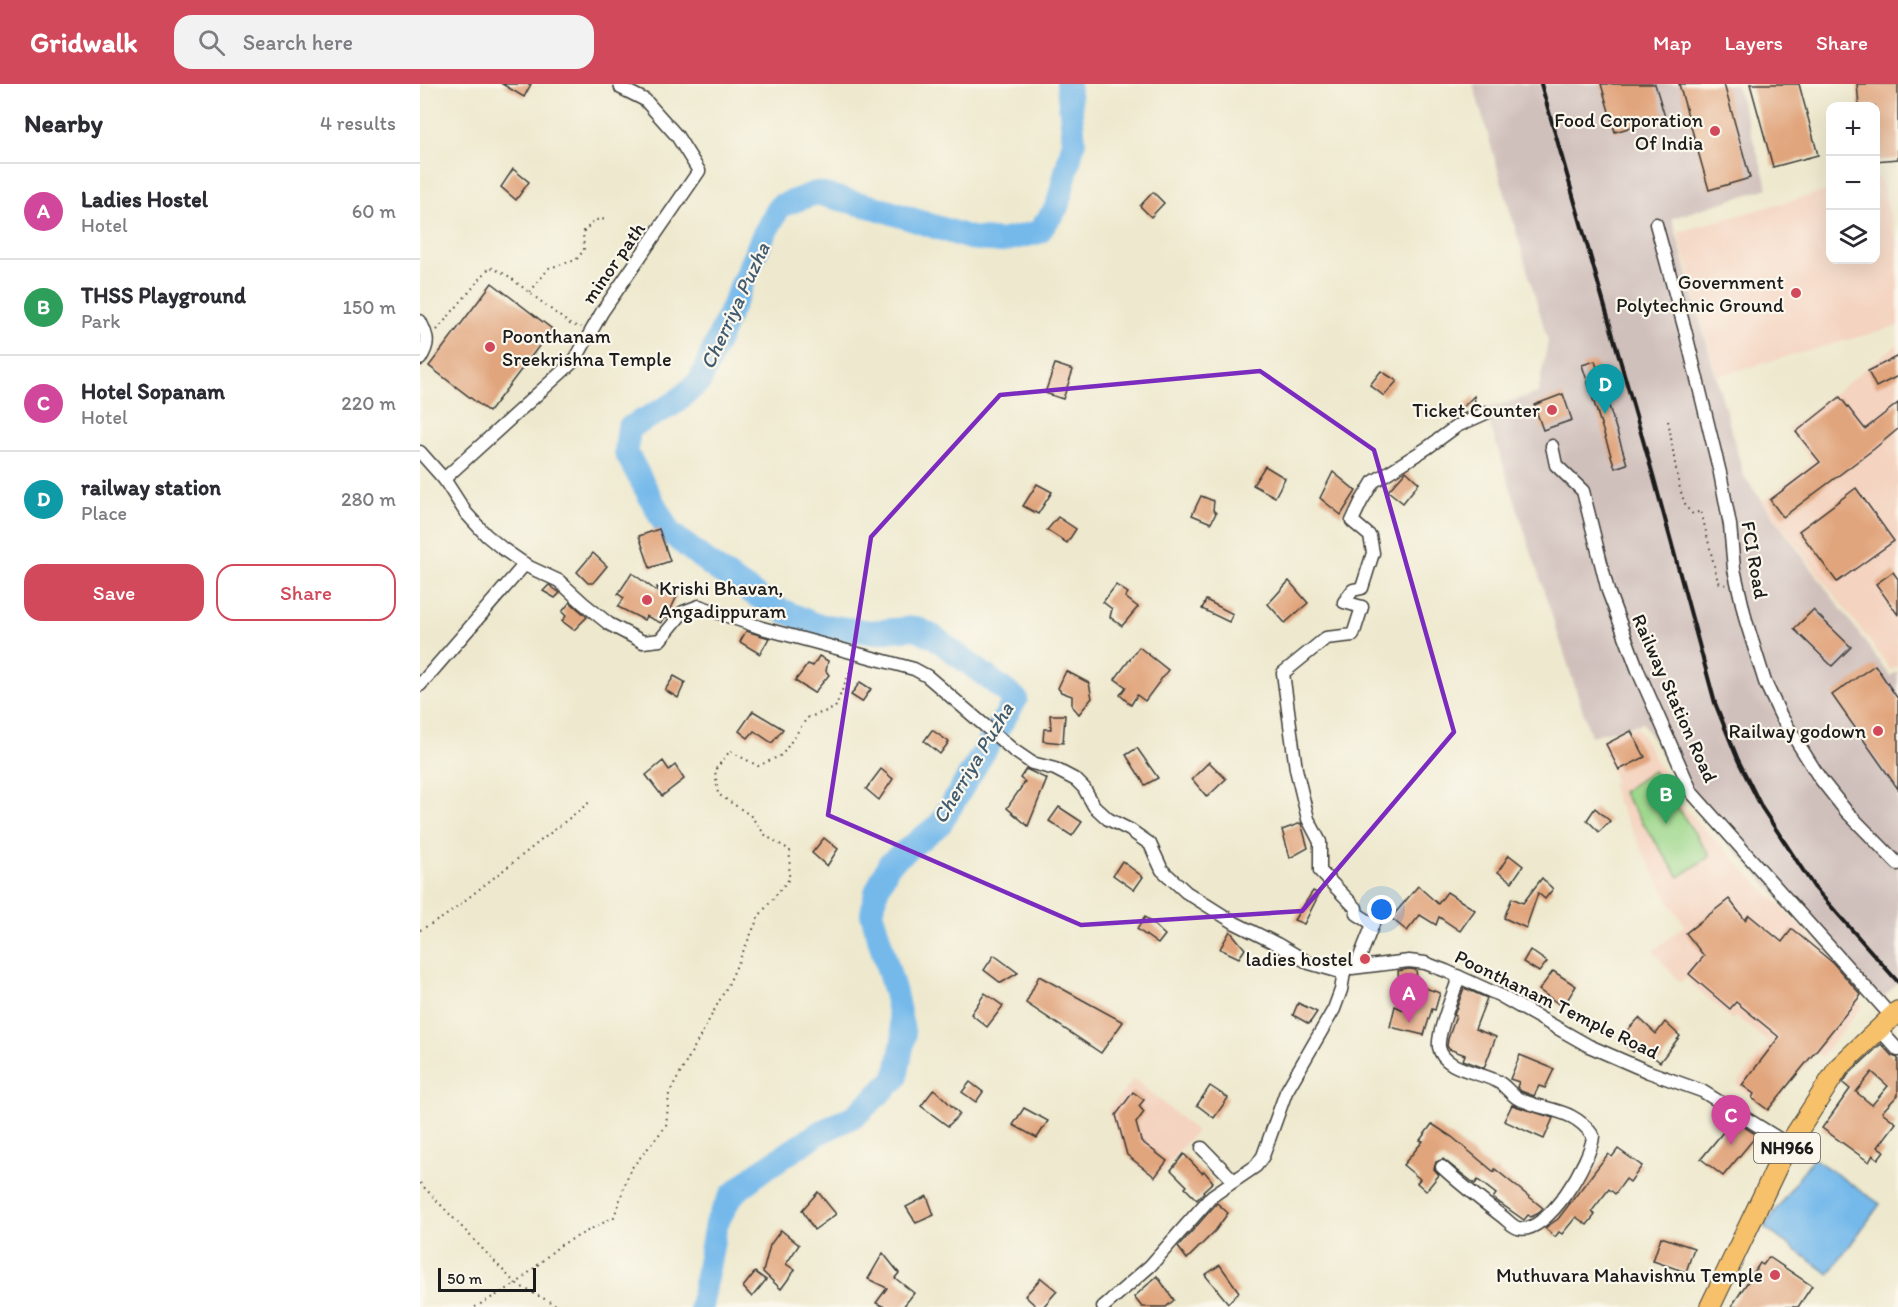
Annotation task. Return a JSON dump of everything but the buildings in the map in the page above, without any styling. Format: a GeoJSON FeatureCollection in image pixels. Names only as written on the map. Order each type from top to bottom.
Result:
{"type":"FeatureCollection","features":[{"type":"Feature","properties":{"kind":"highway","name":"NH966"},"geometry":{"type":"LineString","coordinates":[[1710,1307],[1789,1145],[1839,1067],[1890,1019]]}},
{"type":"Feature","properties":{"kind":"street"},"geometry":{"type":"LineString","coordinates":[[444,479],[575,360],[602,312],[699,171],[677,136],[645,100],[621,88],[620,84]]}},
{"type":"Feature","properties":{"kind":"street","name":"FCI Road"},"geometry":{"type":"LineString","coordinates":[[1656,224],[1720,473],[1738,584],[1749,631],[1765,682],[1781,716],[1826,786],[1846,811],[1898,864]]}},
{"type":"Feature","properties":{"kind":"street"},"geometry":{"type":"LineString","coordinates":[[420,321],[428,345],[420,359]]}},
{"type":"Feature","properties":{"kind":"street"},"geometry":{"type":"LineString","coordinates":[[1356,967],[1373,924],[1357,914],[1356,908],[1320,871],[1320,842],[1308,819],[1296,770],[1283,673],[1326,638],[1353,635],[1362,607],[1344,602],[1353,590],[1362,588],[1373,552],[1370,536],[1352,521],[1373,482],[1427,448],[1456,426],[1486,413]]}},
{"type":"Feature","properties":{"kind":"street","name":"Railway Station Road"},"geometry":{"type":"LineString","coordinates":[[1552,446],[1556,465],[1583,491],[1608,591],[1639,673],[1692,793],[1890,1019],[1898,1050]]}},
{"type":"Feature","properties":{"kind":"street"},"geometry":{"type":"LineString","coordinates":[[420,452],[444,479],[466,513],[486,535],[525,564],[560,581],[609,624],[643,642],[660,640],[683,612],[699,606],[762,628],[914,669],[927,676],[1013,750],[1032,763],[1055,769],[1076,780],[1094,806],[1108,819],[1130,830],[1150,844],[1162,870],[1186,892],[1235,923],[1309,963],[1344,973],[1334,1009],[1286,1092],[1263,1156],[1256,1166],[1212,1196],[1150,1266],[1103,1307]]}},
{"type":"Feature","properties":{"kind":"street"},"geometry":{"type":"LineString","coordinates":[[420,685],[525,564]]}},
{"type":"Feature","properties":{"kind":"street","name":"Poonthanam Temple Road"},"geometry":{"type":"LineString","coordinates":[[1344,973],[1348,968],[1374,964],[1425,963],[1499,995],[1589,1046],[1649,1072],[1702,1091],[1789,1145]]}},
{"type":"Feature","properties":{"kind":"street"},"geometry":{"type":"LineString","coordinates":[[1442,1167],[1518,1228],[1524,1228],[1531,1227],[1542,1220],[1557,1206],[1593,1146],[1593,1136],[1580,1121],[1551,1108],[1516,1097],[1499,1083],[1461,1069],[1442,1054],[1439,1046],[1441,1035],[1459,977]]}},
{"type":"Feature","properties":{"kind":"street"},"geometry":{"type":"LineString","coordinates":[[1202,1148],[1234,1181]]}},
{"type":"Feature","properties":{"kind":"path"},"geometry":{"type":"LineString","coordinates":[[530,292],[549,268],[576,260],[584,250],[583,232],[595,220],[607,219]]}},
{"type":"Feature","properties":{"kind":"path","name":"minor path"},"geometry":{"type":"LineString","coordinates":[[427,341],[490,267],[507,275],[571,325],[583,328]]}},
{"type":"Feature","properties":{"kind":"path"},"geometry":{"type":"LineString","coordinates":[[1668,421],[1682,496],[1688,511],[1693,514],[1701,511],[1718,582],[1738,584]]}},
{"type":"Feature","properties":{"kind":"path"},"geometry":{"type":"LineString","coordinates":[[476,1307],[516,1284],[559,1246],[614,1217],[630,1170],[666,1126],[669,1094],[729,983],[759,916],[789,879],[790,850],[766,836],[750,815],[718,794],[715,770],[730,751],[758,766],[782,755],[807,718],[835,708],[856,653]]}},
{"type":"Feature","properties":{"kind":"path"},"geometry":{"type":"LineString","coordinates":[[420,930],[444,917],[591,801]]}},
{"type":"Feature","properties":{"kind":"path"},"geometry":{"type":"LineString","coordinates":[[420,1183],[516,1284],[560,1307]]}},
{"type":"Feature","properties":{"kind":"highlighted area"},"geometry":{"type":"Polygon","coordinates":[[[1260,371],[1374,450],[1454,732],[1302,911],[1081,925],[828,815],[871,537],[1000,395],[1260,371]]]}},
{"type":"Feature","properties":{"kind":"shaded area"},"geometry":{"type":"Polygon","coordinates":[[[1473,84],[1736,84],[1768,188],[1672,218],[1744,476],[1890,676],[1898,671],[1898,983],[1876,1004],[1690,801],[1643,723],[1591,736],[1485,409],[1538,393],[1548,341],[1473,84]]]}},
{"type":"Feature","properties":{"kind":"shaded area","name":"Government Polytechnic Ground"},"geometry":{"type":"Polygon","coordinates":[[[1880,177],[1898,246],[1898,326],[1717,376],[1678,232],[1826,191],[1826,264],[1880,264],[1880,177]]]}},
{"type":"Feature","properties":{"kind":"shaded area"},"geometry":{"type":"Polygon","coordinates":[[[1898,344],[1898,665],[1891,670],[1763,501],[1813,462],[1788,429],[1898,344]]]}},
{"type":"Feature","properties":{"kind":"shaded area"},"geometry":{"type":"Polygon","coordinates":[[[1637,727],[1679,803],[1847,974],[1843,990],[1863,1005],[1821,1057],[1815,1052],[1811,1058],[1795,1047],[1751,1097],[1737,1084],[1769,1043],[1736,1016],[1732,1020],[1686,978],[1680,983],[1653,951],[1685,925],[1670,904],[1617,802],[1611,783],[1615,782],[1601,739],[1637,727]]]}},
{"type":"Feature","properties":{"kind":"shaded area"},"geometry":{"type":"Polygon","coordinates":[[[1134,1079],[1196,1131],[1155,1180],[1126,1155],[1108,1111],[1134,1079]]]}},
{"type":"Feature","properties":{"kind":"green space"},"geometry":{"type":"Polygon","coordinates":[[[1653,771],[1710,856],[1679,877],[1622,792],[1653,771]]]}},
{"type":"Feature","properties":{"kind":"water"},"geometry":{"type":"Polygon","coordinates":[[[1813,1158],[1880,1204],[1829,1274],[1764,1227],[1813,1158]]]}},
{"type":"Feature","properties":{"kind":"waterway","name":"Cherriya Puzha"},"geometry":{"type":"LineString","coordinates":[[701,1307],[716,1224],[731,1196],[758,1173],[819,1133],[856,1115],[896,1078],[904,1036],[895,993],[872,914],[876,892],[889,864],[940,824],[1016,699],[934,637],[916,628],[871,632],[816,625],[772,606],[712,566],[669,532],[626,452],[629,428],[675,403],[700,381],[763,236],[780,206],[816,193],[877,208],[970,238],[1001,241],[1039,232],[1057,207],[1074,141],[1068,84]]}},
{"type":"Feature","properties":{"kind":"railway"},"geometry":{"type":"LineString","coordinates":[[1541,84],[1653,475],[1715,703],[1738,760],[1762,808],[1814,887],[1898,982]]}},
{"type":"Feature","properties":{"kind":"place","name":"Food Corporation Of India"},"geometry":{"type":"Point","coordinates":[1715,131]}},
{"type":"Feature","properties":{"kind":"place","name":"Government Polytechnic Ground"},"geometry":{"type":"Point","coordinates":[1796,293]}},
{"type":"Feature","properties":{"kind":"place","name":"Poonthanam Sreekrishna Temple"},"geometry":{"type":"Point","coordinates":[490,347]}},
{"type":"Feature","properties":{"kind":"place","name":"Ticket Counter"},"geometry":{"type":"Point","coordinates":[1552,410]}},
{"type":"Feature","properties":{"kind":"place","name":"railway station"},"geometry":{"type":"Point","coordinates":[1605,414]}},
{"type":"Feature","properties":{"kind":"place","name":"Krishi Bhavan, Angadippuram"},"geometry":{"type":"Point","coordinates":[647,600]}},
{"type":"Feature","properties":{"kind":"place","name":"Railway godown"},"geometry":{"type":"Point","coordinates":[1878,731]}},
{"type":"Feature","properties":{"kind":"place","name":"THSS Playground"},"geometry":{"type":"Point","coordinates":[1666,824]}},
{"type":"Feature","properties":{"kind":"place","name":"ladies hostel"},"geometry":{"type":"Point","coordinates":[1365,959]}},
{"type":"Feature","properties":{"kind":"place","name":"Ladies Hostel"},"geometry":{"type":"Point","coordinates":[1409,1023]}},
{"type":"Feature","properties":{"kind":"place","name":"Hotel Sopanam"},"geometry":{"type":"Point","coordinates":[1731,1145]}},
{"type":"Feature","properties":{"kind":"place","name":"Muthuvara Mahavishnu Temple"},"geometry":{"type":"Point","coordinates":[1775,1275]}}]}
